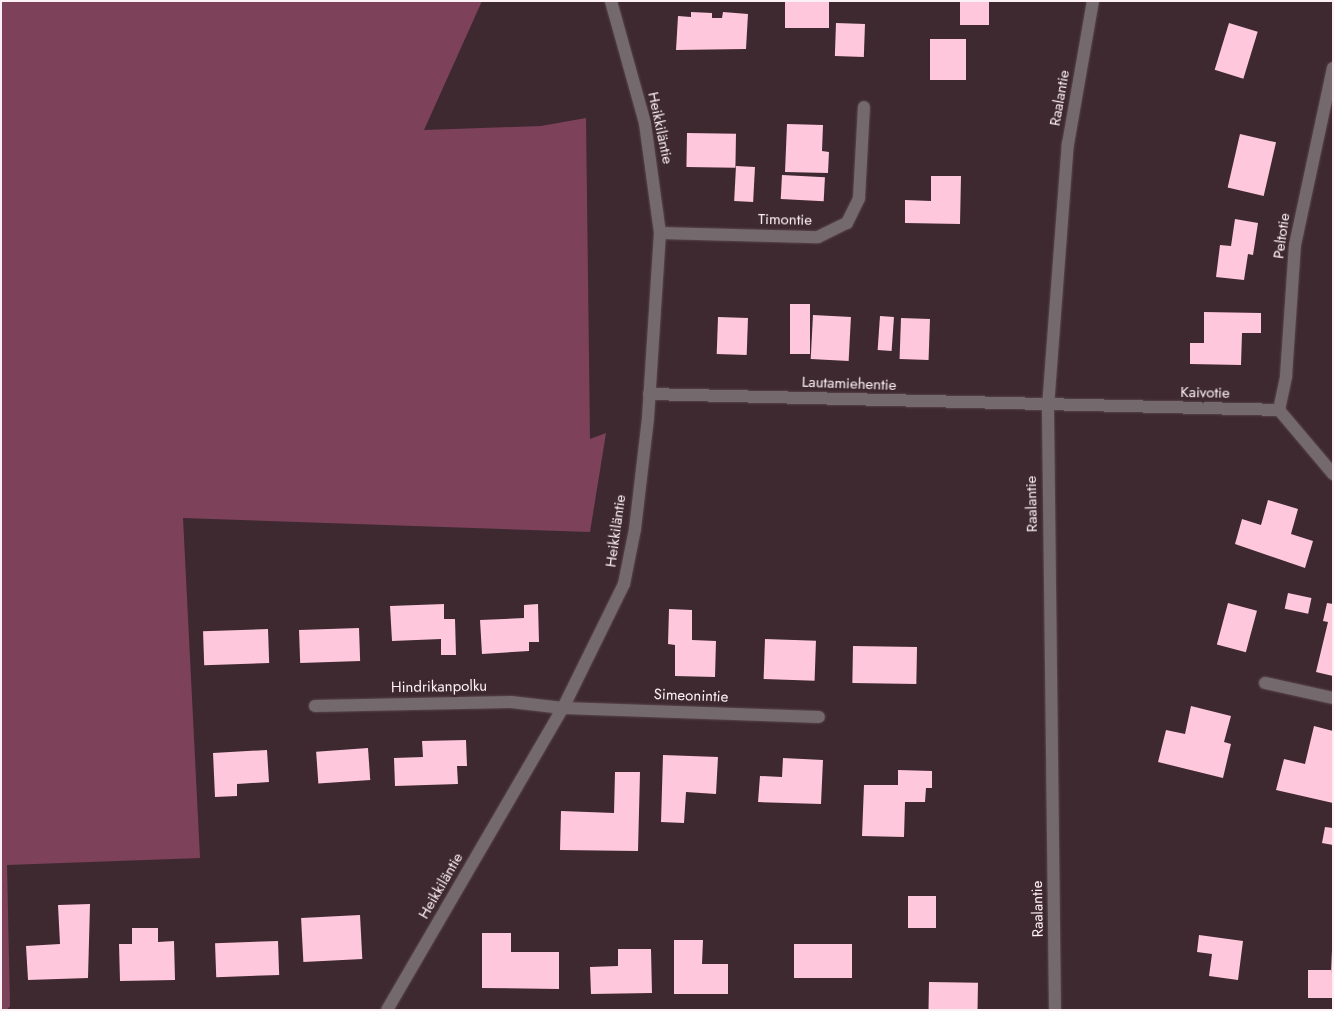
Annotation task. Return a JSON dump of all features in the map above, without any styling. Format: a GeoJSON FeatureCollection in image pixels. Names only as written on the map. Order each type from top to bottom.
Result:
{"type":"FeatureCollection","features":[{"type":"Feature","properties":{"kind":"street","name":"Heikkiläntie"},"geometry":{"type":"LineString","coordinates":[[387,1010],[563,708],[624,584],[635,529],[649,394],[660,233],[644,123],[611,1]]}},
{"type":"Feature","properties":{"kind":"street","name":"Raalantie"},"geometry":{"type":"LineString","coordinates":[[1055,1010],[1048,407],[1068,144],[1093,1]]}},
{"type":"Feature","properties":{"kind":"street","name":"Peltotie"},"geometry":{"type":"LineString","coordinates":[[1278,410],[1286,376],[1296,245],[1333,68]]}},
{"type":"Feature","properties":{"kind":"street","name":"Timontie"},"geometry":{"type":"LineString","coordinates":[[660,233],[818,237],[846,223],[860,198],[864,108]]}},
{"type":"Feature","properties":{"kind":"street","name":"Lautamiehentie"},"geometry":{"type":"LineString","coordinates":[[649,394],[1048,407]]}},
{"type":"Feature","properties":{"kind":"street","name":"Kaivotie"},"geometry":{"type":"LineString","coordinates":[[1048,407],[1278,410]]}},
{"type":"Feature","properties":{"kind":"street"},"geometry":{"type":"LineString","coordinates":[[1278,410],[1333,474]]}},
{"type":"Feature","properties":{"kind":"street"},"geometry":{"type":"LineString","coordinates":[[1265,683],[1333,698]]}},
{"type":"Feature","properties":{"kind":"street","name":"Hindrikanpolku"},"geometry":{"type":"LineString","coordinates":[[315,706],[511,702],[563,708]]}},
{"type":"Feature","properties":{"kind":"street","name":"Simeonintie"},"geometry":{"type":"LineString","coordinates":[[563,708],[819,717]]}},
{"type":"Feature","properties":{"kind":"shaded area"},"geometry":{"type":"Polygon","coordinates":[[[1,1],[482,1],[424,130],[541,126],[586,118],[590,439],[606,433],[590,532],[183,518],[200,858],[7,865],[10,1006],[7,1010],[1,1010],[1,1]]]}},
{"type":"Feature","properties":{"kind":"building"},"geometry":{"type":"Polygon","coordinates":[[[785,1],[829,1],[829,28],[785,28],[785,1]]]}},
{"type":"Feature","properties":{"kind":"building"},"geometry":{"type":"Polygon","coordinates":[[[960,1],[989,1],[989,25],[960,25],[960,1]]]}},
{"type":"Feature","properties":{"kind":"building"},"geometry":{"type":"Polygon","coordinates":[[[691,12],[712,13],[712,18],[722,18],[723,12],[748,14],[746,49],[676,50],[678,16],[691,17],[691,12]]]}},
{"type":"Feature","properties":{"kind":"building"},"geometry":{"type":"Polygon","coordinates":[[[836,23],[865,24],[864,57],[835,56],[836,23]]]}},
{"type":"Feature","properties":{"kind":"building"},"geometry":{"type":"Polygon","coordinates":[[[1229,23],[1258,32],[1243,79],[1215,70],[1229,23]]]}},
{"type":"Feature","properties":{"kind":"building"},"geometry":{"type":"Polygon","coordinates":[[[930,39],[966,39],[966,80],[930,80],[930,39]]]}},
{"type":"Feature","properties":{"kind":"building"},"geometry":{"type":"Polygon","coordinates":[[[787,124],[823,125],[822,151],[829,152],[828,173],[785,172],[787,124]]]}},
{"type":"Feature","properties":{"kind":"building"},"geometry":{"type":"Polygon","coordinates":[[[687,133],[736,134],[735,168],[686,167],[687,133]]]}},
{"type":"Feature","properties":{"kind":"building"},"geometry":{"type":"Polygon","coordinates":[[[1240,134],[1276,142],[1264,196],[1228,188],[1240,134]]]}},
{"type":"Feature","properties":{"kind":"building"},"geometry":{"type":"Polygon","coordinates":[[[736,166],[755,167],[753,202],[734,201],[736,166]]]}},
{"type":"Feature","properties":{"kind":"building"},"geometry":{"type":"Polygon","coordinates":[[[782,175],[825,177],[824,201],[781,199],[782,175]]]}},
{"type":"Feature","properties":{"kind":"building"},"geometry":{"type":"Polygon","coordinates":[[[931,176],[961,176],[960,224],[905,223],[905,200],[931,201],[931,176]]]}},
{"type":"Feature","properties":{"kind":"building"},"geometry":{"type":"Polygon","coordinates":[[[1235,219],[1258,223],[1253,255],[1248,254],[1244,280],[1216,277],[1220,245],[1231,246],[1235,219]]]}},
{"type":"Feature","properties":{"kind":"building"},"geometry":{"type":"Polygon","coordinates":[[[790,304],[810,304],[810,354],[790,354],[790,304]]]}},
{"type":"Feature","properties":{"kind":"building"},"geometry":{"type":"Polygon","coordinates":[[[1204,312],[1261,313],[1261,333],[1242,333],[1241,365],[1190,364],[1190,343],[1204,343],[1204,312]]]}},
{"type":"Feature","properties":{"kind":"building"},"geometry":{"type":"Polygon","coordinates":[[[813,315],[851,317],[849,361],[811,359],[813,315]]]}},
{"type":"Feature","properties":{"kind":"building"},"geometry":{"type":"Polygon","coordinates":[[[880,316],[894,317],[892,351],[878,350],[880,316]]]}},
{"type":"Feature","properties":{"kind":"building"},"geometry":{"type":"Polygon","coordinates":[[[718,317],[748,318],[747,355],[717,354],[718,317]]]}},
{"type":"Feature","properties":{"kind":"building"},"geometry":{"type":"Polygon","coordinates":[[[901,318],[930,319],[929,360],[900,359],[901,318]]]}},
{"type":"Feature","properties":{"kind":"building"},"geometry":{"type":"Polygon","coordinates":[[[1268,500],[1298,509],[1291,534],[1313,541],[1305,568],[1235,544],[1242,519],[1261,525],[1268,500]]]}},
{"type":"Feature","properties":{"kind":"building"},"geometry":{"type":"Polygon","coordinates":[[[1288,593],[1311,598],[1308,614],[1285,609],[1288,593]]]}},
{"type":"Feature","properties":{"kind":"building"},"geometry":{"type":"Polygon","coordinates":[[[1228,603],[1257,611],[1246,652],[1217,645],[1228,603]]]}},
{"type":"Feature","properties":{"kind":"building"},"geometry":{"type":"Polygon","coordinates":[[[1327,603],[1333,604],[1333,676],[1316,672],[1328,622],[1323,621],[1327,603]]]}},
{"type":"Feature","properties":{"kind":"building"},"geometry":{"type":"Polygon","coordinates":[[[444,604],[444,619],[455,619],[456,655],[441,655],[441,639],[392,641],[390,606],[444,604]]]}},
{"type":"Feature","properties":{"kind":"building"},"geometry":{"type":"Polygon","coordinates":[[[538,604],[539,642],[529,642],[529,651],[482,654],[480,620],[524,618],[524,605],[538,604]]]}},
{"type":"Feature","properties":{"kind":"building"},"geometry":{"type":"Polygon","coordinates":[[[669,609],[692,610],[692,640],[716,641],[715,677],[675,676],[675,645],[668,644],[669,609]]]}},
{"type":"Feature","properties":{"kind":"building"},"geometry":{"type":"Polygon","coordinates":[[[359,628],[360,661],[300,663],[299,630],[359,628]]]}},
{"type":"Feature","properties":{"kind":"building"},"geometry":{"type":"Polygon","coordinates":[[[268,629],[269,663],[204,665],[203,631],[268,629]]]}},
{"type":"Feature","properties":{"kind":"building"},"geometry":{"type":"Polygon","coordinates":[[[765,639],[816,641],[815,681],[764,679],[765,639]]]}},
{"type":"Feature","properties":{"kind":"building"},"geometry":{"type":"Polygon","coordinates":[[[853,646],[917,647],[916,684],[852,683],[853,646]]]}},
{"type":"Feature","properties":{"kind":"building"},"geometry":{"type":"Polygon","coordinates":[[[1191,706],[1231,716],[1224,742],[1231,744],[1223,778],[1158,762],[1166,730],[1185,734],[1191,706]]]}},
{"type":"Feature","properties":{"kind":"building"},"geometry":{"type":"Polygon","coordinates":[[[1314,726],[1333,731],[1333,803],[1276,790],[1284,759],[1305,764],[1314,726]]]}},
{"type":"Feature","properties":{"kind":"building"},"geometry":{"type":"Polygon","coordinates":[[[466,740],[467,766],[457,766],[458,784],[395,786],[394,758],[423,757],[422,741],[466,740]]]}},
{"type":"Feature","properties":{"kind":"building"},"geometry":{"type":"Polygon","coordinates":[[[368,748],[370,780],[318,784],[316,752],[368,748]]]}},
{"type":"Feature","properties":{"kind":"building"},"geometry":{"type":"Polygon","coordinates":[[[267,750],[269,782],[237,784],[237,796],[215,797],[213,753],[267,750]]]}},
{"type":"Feature","properties":{"kind":"building"},"geometry":{"type":"Polygon","coordinates":[[[663,755],[718,757],[716,794],[686,792],[684,823],[661,822],[663,755]]]}},
{"type":"Feature","properties":{"kind":"building"},"geometry":{"type":"Polygon","coordinates":[[[783,758],[823,760],[821,804],[758,802],[760,776],[782,777],[783,758]]]}},
{"type":"Feature","properties":{"kind":"building"},"geometry":{"type":"Polygon","coordinates":[[[898,770],[932,771],[932,788],[926,788],[925,802],[905,802],[904,837],[862,836],[864,785],[898,785],[898,770]]]}},
{"type":"Feature","properties":{"kind":"building"},"geometry":{"type":"Polygon","coordinates":[[[615,772],[640,772],[638,851],[560,850],[561,811],[614,813],[615,772]]]}},
{"type":"Feature","properties":{"kind":"building"},"geometry":{"type":"Polygon","coordinates":[[[1325,827],[1333,828],[1333,845],[1322,843],[1325,827]]]}},
{"type":"Feature","properties":{"kind":"building"},"geometry":{"type":"Polygon","coordinates":[[[908,896],[936,896],[936,928],[908,928],[908,896]]]}},
{"type":"Feature","properties":{"kind":"building"},"geometry":{"type":"Polygon","coordinates":[[[90,904],[88,978],[28,980],[26,946],[60,944],[58,905],[90,904]]]}},
{"type":"Feature","properties":{"kind":"building"},"geometry":{"type":"Polygon","coordinates":[[[360,915],[362,959],[303,962],[301,918],[360,915]]]}},
{"type":"Feature","properties":{"kind":"building"},"geometry":{"type":"Polygon","coordinates":[[[132,928],[158,928],[158,942],[174,941],[175,980],[120,981],[119,944],[132,944],[132,928]]]}},
{"type":"Feature","properties":{"kind":"building"},"geometry":{"type":"Polygon","coordinates":[[[482,933],[511,933],[511,952],[559,952],[559,989],[482,988],[482,933]]]}},
{"type":"Feature","properties":{"kind":"building"},"geometry":{"type":"Polygon","coordinates":[[[1199,935],[1243,941],[1238,980],[1209,976],[1212,954],[1197,952],[1199,935]]]}},
{"type":"Feature","properties":{"kind":"building"},"geometry":{"type":"Polygon","coordinates":[[[674,940],[703,940],[702,964],[728,964],[728,994],[674,994],[674,940]]]}},
{"type":"Feature","properties":{"kind":"building"},"geometry":{"type":"Polygon","coordinates":[[[278,941],[279,975],[216,977],[215,943],[278,941]]]}},
{"type":"Feature","properties":{"kind":"building"},"geometry":{"type":"Polygon","coordinates":[[[794,944],[852,944],[852,978],[794,978],[794,944]]]}},
{"type":"Feature","properties":{"kind":"building"},"geometry":{"type":"Polygon","coordinates":[[[618,949],[651,949],[652,993],[591,994],[590,967],[618,966],[618,949]]]}},
{"type":"Feature","properties":{"kind":"building"},"geometry":{"type":"Polygon","coordinates":[[[1331,950],[1333,998],[1308,998],[1308,970],[1331,970],[1331,950]]]}},
{"type":"Feature","properties":{"kind":"building"},"geometry":{"type":"Polygon","coordinates":[[[929,982],[978,983],[978,1010],[929,1010],[929,982]]]}}]}
